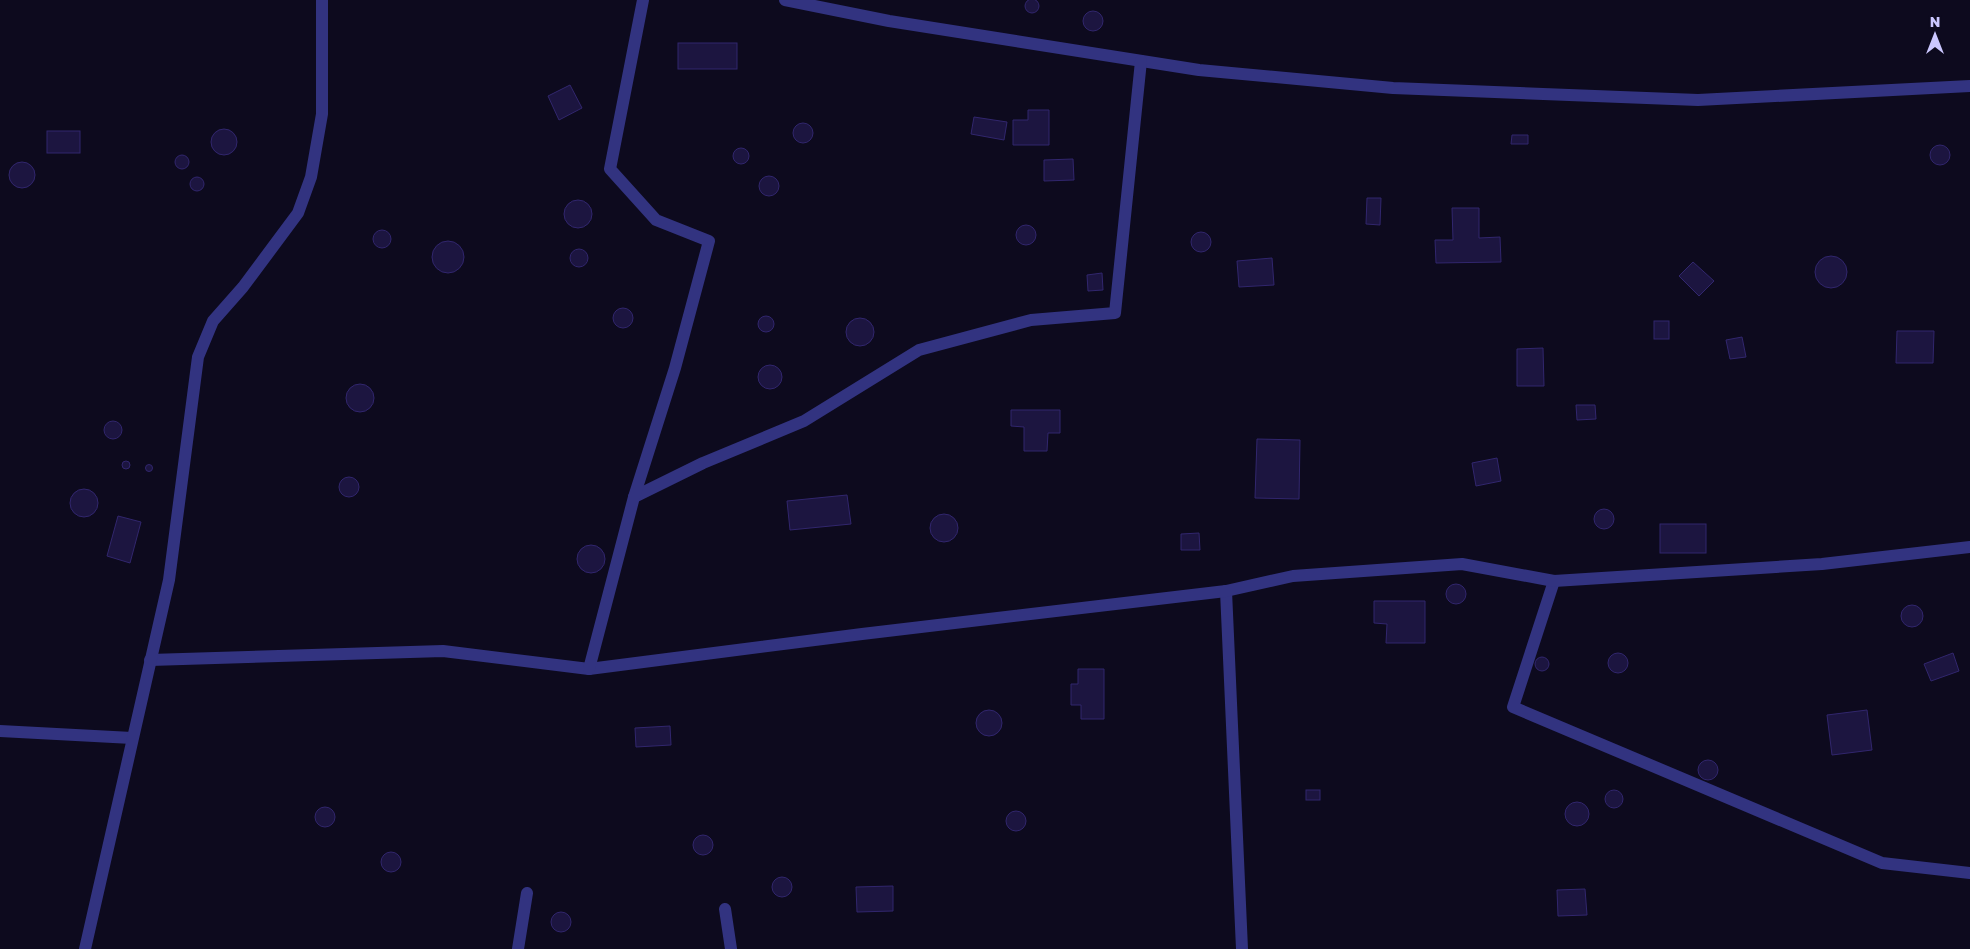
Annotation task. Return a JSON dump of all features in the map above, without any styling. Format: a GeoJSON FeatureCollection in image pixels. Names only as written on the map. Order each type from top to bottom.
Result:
{"type":"FeatureCollection","features":[{"type":"Feature","properties":{"kind":"street"},"geometry":{"type":"LineString","coordinates":[[85,949],[169,580],[198,356],[213,321],[244,287],[298,213],[311,177],[322,114],[322,0]]}},
{"type":"Feature","properties":{"kind":"street"},"geometry":{"type":"LineString","coordinates":[[588,669],[634,497],[675,368],[709,241],[656,220],[610,169],[626,79],[643,0]]}},
{"type":"Feature","properties":{"kind":"street"},"geometry":{"type":"LineString","coordinates":[[785,0],[889,21],[1200,70],[1393,88],[1698,100],[1970,86]]}},
{"type":"Feature","properties":{"kind":"street"},"geometry":{"type":"LineString","coordinates":[[634,497],[703,463],[804,420],[919,350],[1032,320],[1116,313],[1141,61]]}},
{"type":"Feature","properties":{"kind":"street"},"geometry":{"type":"LineString","coordinates":[[150,660],[443,651],[588,669],[1226,591],[1292,576],[1462,564],[1554,581],[1822,564],[1970,547]]}},
{"type":"Feature","properties":{"kind":"street"},"geometry":{"type":"LineString","coordinates":[[1554,581],[1513,707],[1882,863],[1970,873]]}},
{"type":"Feature","properties":{"kind":"street"},"geometry":{"type":"LineString","coordinates":[[1226,591],[1242,949]]}},
{"type":"Feature","properties":{"kind":"street"},"geometry":{"type":"LineString","coordinates":[[0,731],[132,738]]}},
{"type":"Feature","properties":{"kind":"street"},"geometry":{"type":"LineString","coordinates":[[518,949],[527,893]]}},
{"type":"Feature","properties":{"kind":"street"},"geometry":{"type":"LineString","coordinates":[[725,909],[731,949]]}},
{"type":"Feature","properties":{"kind":"building"},"geometry":{"type":"Polygon","coordinates":[[[1029,-1],[1035,-1],[1039,6],[1035,13],[1029,13],[1025,9],[1025,3],[1029,-1]]]}},
{"type":"Feature","properties":{"kind":"building"},"geometry":{"type":"Polygon","coordinates":[[[1093,11],[1100,14],[1103,21],[1100,28],[1093,31],[1086,28],[1083,21],[1086,14],[1093,11]]]}},
{"type":"Feature","properties":{"kind":"building"},"geometry":{"type":"Polygon","coordinates":[[[678,43],[737,43],[737,69],[678,69],[678,43]]]}},
{"type":"Feature","properties":{"kind":"building"},"geometry":{"type":"Polygon","coordinates":[[[570,85],[582,108],[559,120],[548,96],[570,85]]]}},
{"type":"Feature","properties":{"kind":"building"},"geometry":{"type":"Polygon","coordinates":[[[1028,110],[1049,110],[1049,145],[1013,145],[1013,120],[1028,120],[1028,110]]]}},
{"type":"Feature","properties":{"kind":"building"},"geometry":{"type":"Polygon","coordinates":[[[974,117],[1007,122],[1004,140],[971,134],[974,117]]]}},
{"type":"Feature","properties":{"kind":"building"},"geometry":{"type":"Polygon","coordinates":[[[803,123],[810,126],[813,133],[810,140],[803,143],[796,140],[793,133],[796,126],[803,123]]]}},
{"type":"Feature","properties":{"kind":"building"},"geometry":{"type":"Polygon","coordinates":[[[224,129],[233,133],[237,142],[233,151],[224,155],[215,151],[211,142],[215,133],[224,129]]]}},
{"type":"Feature","properties":{"kind":"building"},"geometry":{"type":"Polygon","coordinates":[[[47,131],[80,131],[80,153],[47,153],[47,131]]]}},
{"type":"Feature","properties":{"kind":"building"},"geometry":{"type":"Polygon","coordinates":[[[1512,135],[1528,135],[1528,144],[1511,144],[1512,135]]]}},
{"type":"Feature","properties":{"kind":"building"},"geometry":{"type":"Polygon","coordinates":[[[1936,145],[1944,145],[1950,151],[1950,159],[1944,165],[1936,165],[1930,159],[1930,151],[1936,145]]]}},
{"type":"Feature","properties":{"kind":"building"},"geometry":{"type":"Polygon","coordinates":[[[741,148],[747,150],[749,156],[747,162],[741,164],[735,162],[733,156],[735,150],[741,148]]]}},
{"type":"Feature","properties":{"kind":"building"},"geometry":{"type":"Polygon","coordinates":[[[182,155],[187,157],[189,162],[187,167],[182,169],[177,167],[175,162],[177,157],[182,155]]]}},
{"type":"Feature","properties":{"kind":"building"},"geometry":{"type":"Polygon","coordinates":[[[1073,159],[1074,180],[1044,181],[1044,160],[1073,159]]]}},
{"type":"Feature","properties":{"kind":"building"},"geometry":{"type":"Polygon","coordinates":[[[22,162],[31,166],[35,175],[31,184],[22,188],[13,184],[9,175],[13,166],[22,162]]]}},
{"type":"Feature","properties":{"kind":"building"},"geometry":{"type":"Polygon","coordinates":[[[769,176],[776,179],[779,186],[776,193],[769,196],[762,193],[759,186],[762,179],[769,176]]]}},
{"type":"Feature","properties":{"kind":"building"},"geometry":{"type":"Polygon","coordinates":[[[194,177],[200,177],[204,184],[200,191],[194,191],[190,187],[190,181],[194,177]]]}},
{"type":"Feature","properties":{"kind":"building"},"geometry":{"type":"Polygon","coordinates":[[[1367,198],[1381,198],[1380,225],[1366,224],[1367,198]]]}},
{"type":"Feature","properties":{"kind":"building"},"geometry":{"type":"Polygon","coordinates":[[[578,200],[588,204],[592,214],[588,224],[578,228],[568,224],[564,214],[568,204],[578,200]]]}},
{"type":"Feature","properties":{"kind":"building"},"geometry":{"type":"Polygon","coordinates":[[[1452,208],[1479,208],[1479,238],[1500,237],[1501,262],[1436,263],[1435,240],[1453,240],[1452,208]]]}},
{"type":"Feature","properties":{"kind":"building"},"geometry":{"type":"Polygon","coordinates":[[[1026,225],[1033,228],[1036,235],[1033,242],[1026,245],[1019,242],[1016,235],[1019,228],[1026,225]]]}},
{"type":"Feature","properties":{"kind":"building"},"geometry":{"type":"Polygon","coordinates":[[[382,230],[388,233],[391,239],[388,245],[382,248],[376,245],[373,239],[376,233],[382,230]]]}},
{"type":"Feature","properties":{"kind":"building"},"geometry":{"type":"Polygon","coordinates":[[[1201,232],[1208,235],[1211,242],[1208,249],[1201,252],[1194,249],[1191,242],[1194,235],[1201,232]]]}},
{"type":"Feature","properties":{"kind":"building"},"geometry":{"type":"Polygon","coordinates":[[[448,241],[459,246],[464,257],[459,268],[448,273],[437,268],[432,257],[437,246],[448,241]]]}},
{"type":"Feature","properties":{"kind":"building"},"geometry":{"type":"Polygon","coordinates":[[[575,249],[583,249],[588,254],[586,265],[575,267],[570,262],[570,254],[575,249]]]}},
{"type":"Feature","properties":{"kind":"building"},"geometry":{"type":"Polygon","coordinates":[[[1831,256],[1842,261],[1847,272],[1842,283],[1831,288],[1820,283],[1815,272],[1820,261],[1831,256]]]}},
{"type":"Feature","properties":{"kind":"building"},"geometry":{"type":"Polygon","coordinates":[[[1272,258],[1274,285],[1239,287],[1237,261],[1272,258]]]}},
{"type":"Feature","properties":{"kind":"building"},"geometry":{"type":"Polygon","coordinates":[[[1693,262],[1714,281],[1699,296],[1679,276],[1693,262]]]}},
{"type":"Feature","properties":{"kind":"building"},"geometry":{"type":"Polygon","coordinates":[[[1102,273],[1103,290],[1088,291],[1087,275],[1102,273]]]}},
{"type":"Feature","properties":{"kind":"building"},"geometry":{"type":"Polygon","coordinates":[[[619,308],[627,308],[633,314],[633,322],[627,328],[619,328],[613,322],[613,314],[619,308]]]}},
{"type":"Feature","properties":{"kind":"building"},"geometry":{"type":"Polygon","coordinates":[[[766,316],[772,318],[774,324],[772,330],[766,332],[760,330],[758,324],[760,318],[766,316]]]}},
{"type":"Feature","properties":{"kind":"building"},"geometry":{"type":"Polygon","coordinates":[[[860,318],[870,322],[874,332],[870,342],[860,346],[850,342],[846,332],[850,322],[860,318]]]}},
{"type":"Feature","properties":{"kind":"building"},"geometry":{"type":"Polygon","coordinates":[[[1654,321],[1669,321],[1669,339],[1654,339],[1654,321]]]}},
{"type":"Feature","properties":{"kind":"building"},"geometry":{"type":"Polygon","coordinates":[[[1897,331],[1934,331],[1933,363],[1896,363],[1897,331]]]}},
{"type":"Feature","properties":{"kind":"building"},"geometry":{"type":"Polygon","coordinates":[[[1742,337],[1746,357],[1730,359],[1726,340],[1742,337]]]}},
{"type":"Feature","properties":{"kind":"building"},"geometry":{"type":"Polygon","coordinates":[[[1543,348],[1544,386],[1517,386],[1517,349],[1543,348]]]}},
{"type":"Feature","properties":{"kind":"building"},"geometry":{"type":"Polygon","coordinates":[[[770,365],[775,366],[781,372],[781,382],[775,388],[770,389],[765,388],[759,382],[758,377],[759,372],[765,366],[770,365]]]}},
{"type":"Feature","properties":{"kind":"building"},"geometry":{"type":"Polygon","coordinates":[[[360,384],[370,388],[374,398],[370,408],[360,412],[350,408],[346,398],[350,388],[360,384]]]}},
{"type":"Feature","properties":{"kind":"building"},"geometry":{"type":"Polygon","coordinates":[[[1576,405],[1595,405],[1596,419],[1577,420],[1576,405]]]}},
{"type":"Feature","properties":{"kind":"building"},"geometry":{"type":"Polygon","coordinates":[[[1011,410],[1060,410],[1060,433],[1048,433],[1047,451],[1024,451],[1024,427],[1011,426],[1011,410]]]}},
{"type":"Feature","properties":{"kind":"building"},"geometry":{"type":"Polygon","coordinates":[[[109,421],[117,421],[122,426],[120,437],[109,439],[104,434],[104,426],[109,421]]]}},
{"type":"Feature","properties":{"kind":"building"},"geometry":{"type":"Polygon","coordinates":[[[1257,439],[1300,440],[1299,499],[1255,498],[1257,439]]]}},
{"type":"Feature","properties":{"kind":"building"},"geometry":{"type":"Polygon","coordinates":[[[1497,458],[1501,481],[1476,486],[1472,463],[1497,458]]]}},
{"type":"Feature","properties":{"kind":"building"},"geometry":{"type":"Polygon","coordinates":[[[126,461],[130,465],[126,469],[122,465],[126,461]]]}},
{"type":"Feature","properties":{"kind":"building"},"geometry":{"type":"Polygon","coordinates":[[[149,464],[153,468],[149,472],[145,468],[149,464]]]}},
{"type":"Feature","properties":{"kind":"building"},"geometry":{"type":"Polygon","coordinates":[[[349,477],[356,480],[359,487],[356,494],[349,497],[342,494],[339,487],[342,480],[349,477]]]}},
{"type":"Feature","properties":{"kind":"building"},"geometry":{"type":"Polygon","coordinates":[[[84,489],[94,493],[98,503],[94,513],[84,517],[74,513],[70,503],[74,493],[84,489]]]}},
{"type":"Feature","properties":{"kind":"building"},"geometry":{"type":"Polygon","coordinates":[[[847,495],[851,524],[790,530],[787,501],[847,495]]]}},
{"type":"Feature","properties":{"kind":"building"},"geometry":{"type":"Polygon","coordinates":[[[1600,509],[1608,509],[1614,515],[1614,523],[1608,529],[1600,529],[1594,523],[1594,515],[1600,509]]]}},
{"type":"Feature","properties":{"kind":"building"},"geometry":{"type":"Polygon","coordinates":[[[944,514],[954,518],[958,528],[954,538],[944,542],[934,538],[930,528],[934,518],[944,514]]]}},
{"type":"Feature","properties":{"kind":"building"},"geometry":{"type":"Polygon","coordinates":[[[118,516],[141,522],[130,563],[107,556],[118,516]]]}},
{"type":"Feature","properties":{"kind":"building"},"geometry":{"type":"Polygon","coordinates":[[[1660,524],[1706,524],[1706,553],[1660,553],[1660,524]]]}},
{"type":"Feature","properties":{"kind":"building"},"geometry":{"type":"Polygon","coordinates":[[[1199,533],[1200,550],[1181,550],[1181,534],[1199,533]]]}},
{"type":"Feature","properties":{"kind":"building"},"geometry":{"type":"Polygon","coordinates":[[[591,545],[601,549],[605,559],[601,569],[591,573],[581,569],[577,559],[581,549],[591,545]]]}},
{"type":"Feature","properties":{"kind":"building"},"geometry":{"type":"Polygon","coordinates":[[[1456,584],[1463,587],[1466,594],[1463,601],[1456,604],[1449,601],[1446,594],[1449,587],[1456,584]]]}},
{"type":"Feature","properties":{"kind":"building"},"geometry":{"type":"Polygon","coordinates":[[[1374,601],[1425,601],[1425,643],[1386,643],[1387,624],[1374,623],[1374,601]]]}},
{"type":"Feature","properties":{"kind":"building"},"geometry":{"type":"Polygon","coordinates":[[[1912,605],[1922,612],[1923,616],[1916,626],[1912,627],[1902,620],[1901,616],[1908,606],[1912,605]]]}},
{"type":"Feature","properties":{"kind":"building"},"geometry":{"type":"Polygon","coordinates":[[[1618,653],[1625,656],[1628,663],[1625,670],[1618,673],[1611,670],[1608,663],[1611,656],[1618,653]]]}},
{"type":"Feature","properties":{"kind":"building"},"geometry":{"type":"Polygon","coordinates":[[[1953,653],[1959,671],[1931,681],[1924,664],[1953,653]]]}},
{"type":"Feature","properties":{"kind":"building"},"geometry":{"type":"Polygon","coordinates":[[[1539,657],[1545,657],[1549,664],[1545,671],[1539,671],[1535,667],[1535,661],[1539,657]]]}},
{"type":"Feature","properties":{"kind":"building"},"geometry":{"type":"Polygon","coordinates":[[[1078,669],[1104,669],[1104,719],[1081,719],[1081,705],[1071,705],[1071,684],[1078,684],[1078,669]]]}},
{"type":"Feature","properties":{"kind":"building"},"geometry":{"type":"Polygon","coordinates":[[[989,710],[998,714],[1002,723],[998,732],[989,736],[980,732],[976,723],[980,714],[989,710]]]}},
{"type":"Feature","properties":{"kind":"building"},"geometry":{"type":"Polygon","coordinates":[[[1867,710],[1872,750],[1832,755],[1827,715],[1867,710]]]}},
{"type":"Feature","properties":{"kind":"building"},"geometry":{"type":"Polygon","coordinates":[[[670,726],[671,745],[636,747],[635,728],[670,726]]]}},
{"type":"Feature","properties":{"kind":"building"},"geometry":{"type":"Polygon","coordinates":[[[1708,760],[1715,763],[1718,770],[1715,777],[1708,780],[1701,777],[1698,770],[1701,763],[1708,760]]]}},
{"type":"Feature","properties":{"kind":"building"},"geometry":{"type":"Polygon","coordinates":[[[1306,790],[1320,790],[1320,800],[1306,800],[1306,790]]]}},
{"type":"Feature","properties":{"kind":"building"},"geometry":{"type":"Polygon","coordinates":[[[1614,790],[1620,793],[1623,799],[1620,805],[1614,808],[1608,805],[1605,799],[1608,793],[1614,790]]]}},
{"type":"Feature","properties":{"kind":"building"},"geometry":{"type":"Polygon","coordinates":[[[1577,802],[1586,805],[1589,814],[1586,823],[1577,826],[1568,823],[1565,814],[1568,805],[1577,802]]]}},
{"type":"Feature","properties":{"kind":"building"},"geometry":{"type":"Polygon","coordinates":[[[325,807],[332,810],[335,817],[332,824],[325,827],[318,824],[315,817],[318,810],[325,807]]]}},
{"type":"Feature","properties":{"kind":"building"},"geometry":{"type":"Polygon","coordinates":[[[1016,811],[1023,814],[1026,821],[1023,828],[1016,831],[1009,828],[1006,821],[1009,814],[1016,811]]]}},
{"type":"Feature","properties":{"kind":"building"},"geometry":{"type":"Polygon","coordinates":[[[703,835],[710,838],[713,845],[710,852],[703,855],[696,852],[693,845],[696,838],[703,835]]]}},
{"type":"Feature","properties":{"kind":"building"},"geometry":{"type":"Polygon","coordinates":[[[391,852],[398,855],[401,862],[398,869],[391,872],[384,869],[381,862],[384,855],[391,852]]]}},
{"type":"Feature","properties":{"kind":"building"},"geometry":{"type":"Polygon","coordinates":[[[782,877],[789,880],[792,887],[789,894],[782,897],[775,894],[772,887],[775,880],[782,877]]]}},
{"type":"Feature","properties":{"kind":"building"},"geometry":{"type":"Polygon","coordinates":[[[893,886],[893,911],[857,912],[856,887],[893,886]]]}},
{"type":"Feature","properties":{"kind":"building"},"geometry":{"type":"Polygon","coordinates":[[[1585,889],[1587,915],[1558,916],[1557,890],[1585,889]]]}},
{"type":"Feature","properties":{"kind":"building"},"geometry":{"type":"Polygon","coordinates":[[[561,912],[568,915],[571,922],[568,929],[561,932],[554,929],[551,922],[554,915],[561,912]]]}}]}
